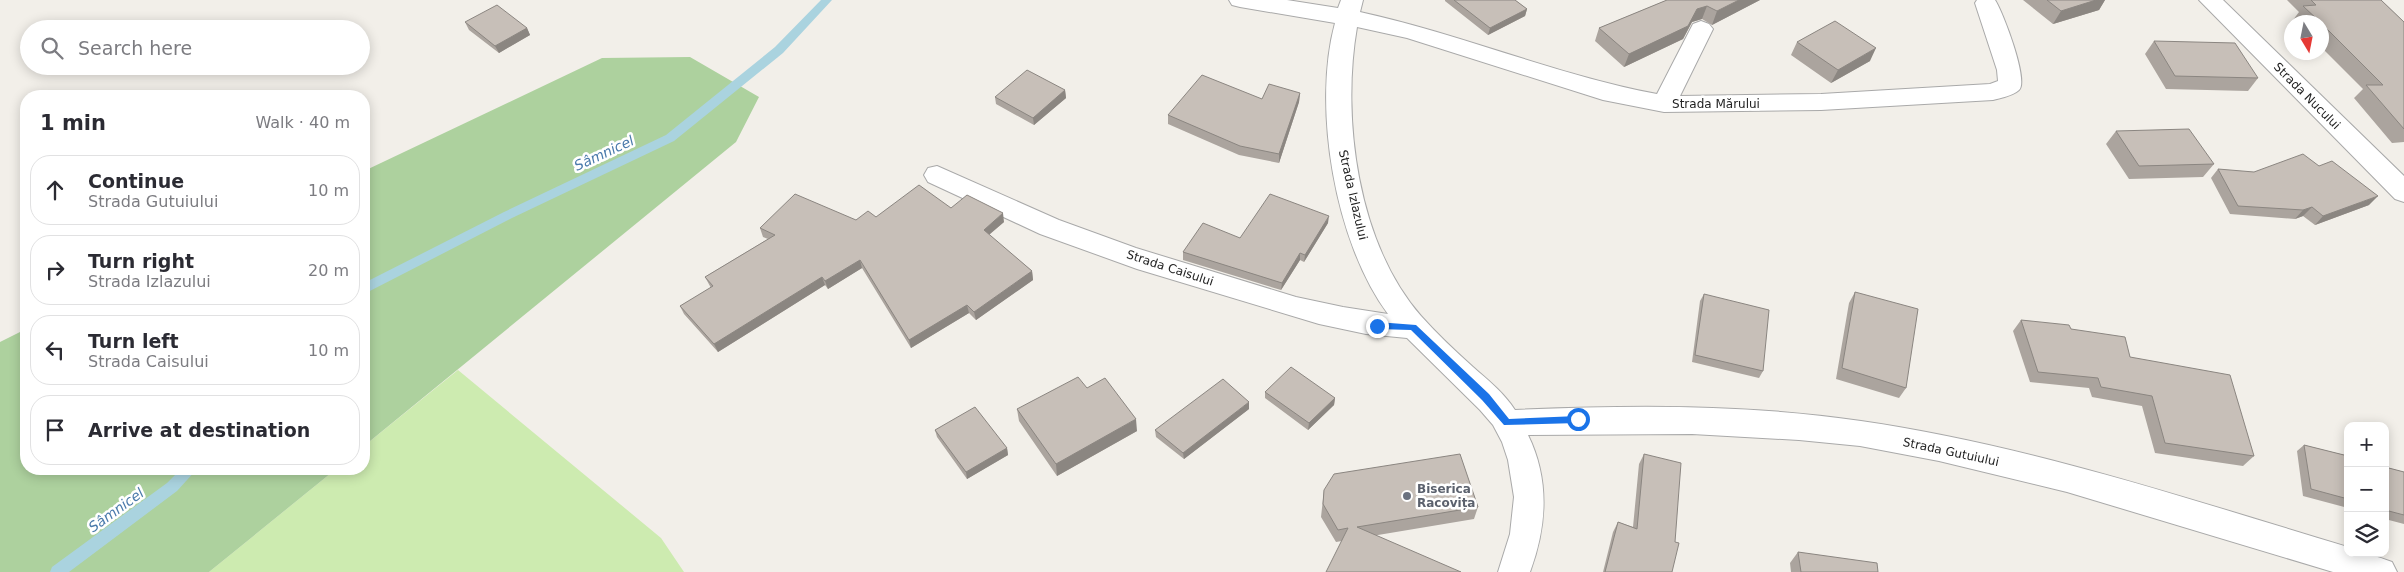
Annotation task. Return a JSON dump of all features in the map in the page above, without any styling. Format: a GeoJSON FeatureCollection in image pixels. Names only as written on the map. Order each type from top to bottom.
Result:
{"type":"FeatureCollection","features":[{"type":"Feature","properties":{"kind":"street","name":"Strada Mărului"},"geometry":{"type":"LineString","coordinates":[[1240,0],[1349,8],[1411,31],[1603,92],[1664,104],[1821,102],[1993,92],[2010,85],[2008,70],[1986,3]]}},
{"type":"Feature","properties":{"kind":"street","name":"Strada Nucului"},"geometry":{"type":"LineString","coordinates":[[2210,0],[2404,192]]}},
{"type":"Feature","properties":{"kind":"street","name":"Strada Izlazului"},"geometry":{"type":"LineString","coordinates":[[1349,8],[1340,47],[1337,82],[1338,123],[1349,188],[1366,248],[1387,291],[1413,327],[1486,397],[1507,422],[1522,454],[1530,486],[1530,524],[1523,553],[1514,572]]}},
{"type":"Feature","properties":{"kind":"street"},"geometry":{"type":"LineString","coordinates":[[1664,104],[1701,30]]}},
{"type":"Feature","properties":{"kind":"street","name":"Strada Caisului"},"geometry":{"type":"LineString","coordinates":[[937,175],[1064,233],[1167,268],[1269,300],[1335,317],[1377,326],[1413,327]]}},
{"type":"Feature","properties":{"kind":"street","name":"Strada Gutuiului"},"geometry":{"type":"LineString","coordinates":[[1507,422],[1578,419],[1700,421],[1796,427],[1874,436],[2032,469],[2168,507],[2381,572]]}},
{"type":"Feature","properties":{"kind":"green space"},"geometry":{"type":"Polygon","coordinates":[[[690,57],[759,97],[736,142],[370,441],[370,168],[602,58],[690,57]]]}},
{"type":"Feature","properties":{"kind":"green space"},"geometry":{"type":"Polygon","coordinates":[[[20,332],[20,475],[329,475],[209,572],[0,572],[0,342],[20,332]]]}},
{"type":"Feature","properties":{"kind":"green space"},"geometry":{"type":"Polygon","coordinates":[[[458,370],[661,538],[684,572],[209,572],[329,475],[370,475],[370,441],[458,370]]]}},
{"type":"Feature","properties":{"kind":"building"},"geometry":{"type":"Polygon","coordinates":[[[1454,0],[1515,0],[1527,9],[1490,28],[1454,0]]]}},
{"type":"Feature","properties":{"kind":"building"},"geometry":{"type":"Polygon","coordinates":[[[1667,0],[1739,0],[1717,11],[1707,6],[1697,9],[1688,26],[1629,54],[1599,28],[1667,0]]]}},
{"type":"Feature","properties":{"kind":"building"},"geometry":{"type":"Polygon","coordinates":[[[2047,0],[2096,0],[2061,11],[2047,0]]]}},
{"type":"Feature","properties":{"kind":"building"},"geometry":{"type":"Polygon","coordinates":[[[2311,0],[2381,0],[2404,22],[2404,129],[2366,85],[2383,85],[2329,31],[2329,15],[2313,15],[2303,6],[2316,5],[2311,0]]]}},
{"type":"Feature","properties":{"kind":"building"},"geometry":{"type":"Polygon","coordinates":[[[497,5],[527,28],[495,46],[465,22],[497,5]]]}},
{"type":"Feature","properties":{"kind":"building"},"geometry":{"type":"Polygon","coordinates":[[[1835,21],[1876,48],[1838,70],[1797,42],[1835,21]]]}},
{"type":"Feature","properties":{"kind":"building"},"geometry":{"type":"Polygon","coordinates":[[[2154,41],[2235,43],[2258,78],[2175,76],[2154,41]]]}},
{"type":"Feature","properties":{"kind":"building"},"geometry":{"type":"Polygon","coordinates":[[[1027,70],[1065,90],[1033,118],[995,97],[1027,70]]]}},
{"type":"Feature","properties":{"kind":"building"},"geometry":{"type":"Polygon","coordinates":[[[1202,75],[1262,99],[1269,84],[1300,93],[1279,154],[1240,146],[1168,115],[1202,75]]]}},
{"type":"Feature","properties":{"kind":"building"},"geometry":{"type":"Polygon","coordinates":[[[2189,129],[2214,164],[2139,166],[2116,131],[2189,129]]]}},
{"type":"Feature","properties":{"kind":"building"},"geometry":{"type":"Polygon","coordinates":[[[2303,154],[2319,166],[2332,161],[2378,196],[2323,216],[2312,207],[2303,210],[2238,206],[2218,169],[2254,172],[2303,154]]]}},
{"type":"Feature","properties":{"kind":"building"},"geometry":{"type":"Polygon","coordinates":[[[919,185],[951,208],[967,195],[1003,213],[984,230],[1032,271],[974,312],[967,305],[909,340],[860,260],[825,281],[822,277],[714,344],[680,306],[713,286],[705,277],[775,235],[760,228],[795,194],[856,220],[868,211],[876,217],[919,185]]]}},
{"type":"Feature","properties":{"kind":"building"},"geometry":{"type":"Polygon","coordinates":[[[1270,194],[1329,216],[1305,255],[1300,253],[1282,283],[1183,252],[1203,223],[1240,238],[1270,194]]]}},
{"type":"Feature","properties":{"kind":"building"},"geometry":{"type":"Polygon","coordinates":[[[1855,292],[1918,309],[1906,388],[1842,368],[1855,292]]]}},
{"type":"Feature","properties":{"kind":"building"},"geometry":{"type":"Polygon","coordinates":[[[1704,294],[1769,310],[1763,371],[1695,355],[1704,294]]]}},
{"type":"Feature","properties":{"kind":"building"},"geometry":{"type":"Polygon","coordinates":[[[2021,320],[2069,325],[2071,329],[2125,337],[2130,357],[2230,375],[2254,456],[2165,443],[2152,396],[2101,387],[2098,378],[2038,372],[2021,320]]]}},
{"type":"Feature","properties":{"kind":"building"},"geometry":{"type":"Polygon","coordinates":[[[1291,367],[1335,398],[1309,423],[1265,392],[1291,367]]]}},
{"type":"Feature","properties":{"kind":"building"},"geometry":{"type":"Polygon","coordinates":[[[1078,377],[1087,388],[1105,378],[1136,419],[1056,464],[1017,409],[1078,377]]]}},
{"type":"Feature","properties":{"kind":"building"},"geometry":{"type":"Polygon","coordinates":[[[1223,379],[1249,402],[1183,453],[1155,430],[1223,379]]]}},
{"type":"Feature","properties":{"kind":"building"},"geometry":{"type":"Polygon","coordinates":[[[975,407],[1007,448],[966,472],[935,430],[975,407]]]}},
{"type":"Feature","properties":{"kind":"building"},"geometry":{"type":"Polygon","coordinates":[[[2304,445],[2344,455],[2344,498],[2311,489],[2304,445]]]}},
{"type":"Feature","properties":{"kind":"building"},"geometry":{"type":"Polygon","coordinates":[[[1460,454],[1478,507],[1357,527],[1461,572],[1326,572],[1348,528],[1338,530],[1323,504],[1324,490],[1334,474],[1460,454]]]}},
{"type":"Feature","properties":{"kind":"building"},"geometry":{"type":"Polygon","coordinates":[[[1644,454],[1681,463],[1675,542],[1679,543],[1672,572],[1605,572],[1618,522],[1637,529],[1644,454]]]}},
{"type":"Feature","properties":{"kind":"building"},"geometry":{"type":"Polygon","coordinates":[[[2389,468],[2404,472],[2404,515],[2389,511],[2389,468]]]}},
{"type":"Feature","properties":{"kind":"building"},"geometry":{"type":"Polygon","coordinates":[[[1798,552],[1877,563],[1878,572],[1801,572],[1798,552]]]}},
{"type":"Feature","properties":{"kind":"waterway","name":"Sâmnicel"},"geometry":{"type":"LineString","coordinates":[[370,286],[508,215],[670,138],[779,50],[827,0]]}},
{"type":"Feature","properties":{"kind":"waterway","name":"Sâmnicel"},"geometry":{"type":"LineString","coordinates":[[57,572],[172,487],[184,475]]}},
{"type":"Feature","properties":{"kind":"place","name":"Biserica Racovița"},"geometry":{"type":"Point","coordinates":[1407,496]}},
{"type":"Feature","properties":{"kind":"route"},"geometry":{"type":"LineString","coordinates":[[1377,326],[1413,327],[1486,397],[1507,422],[1578,419]]}}]}
